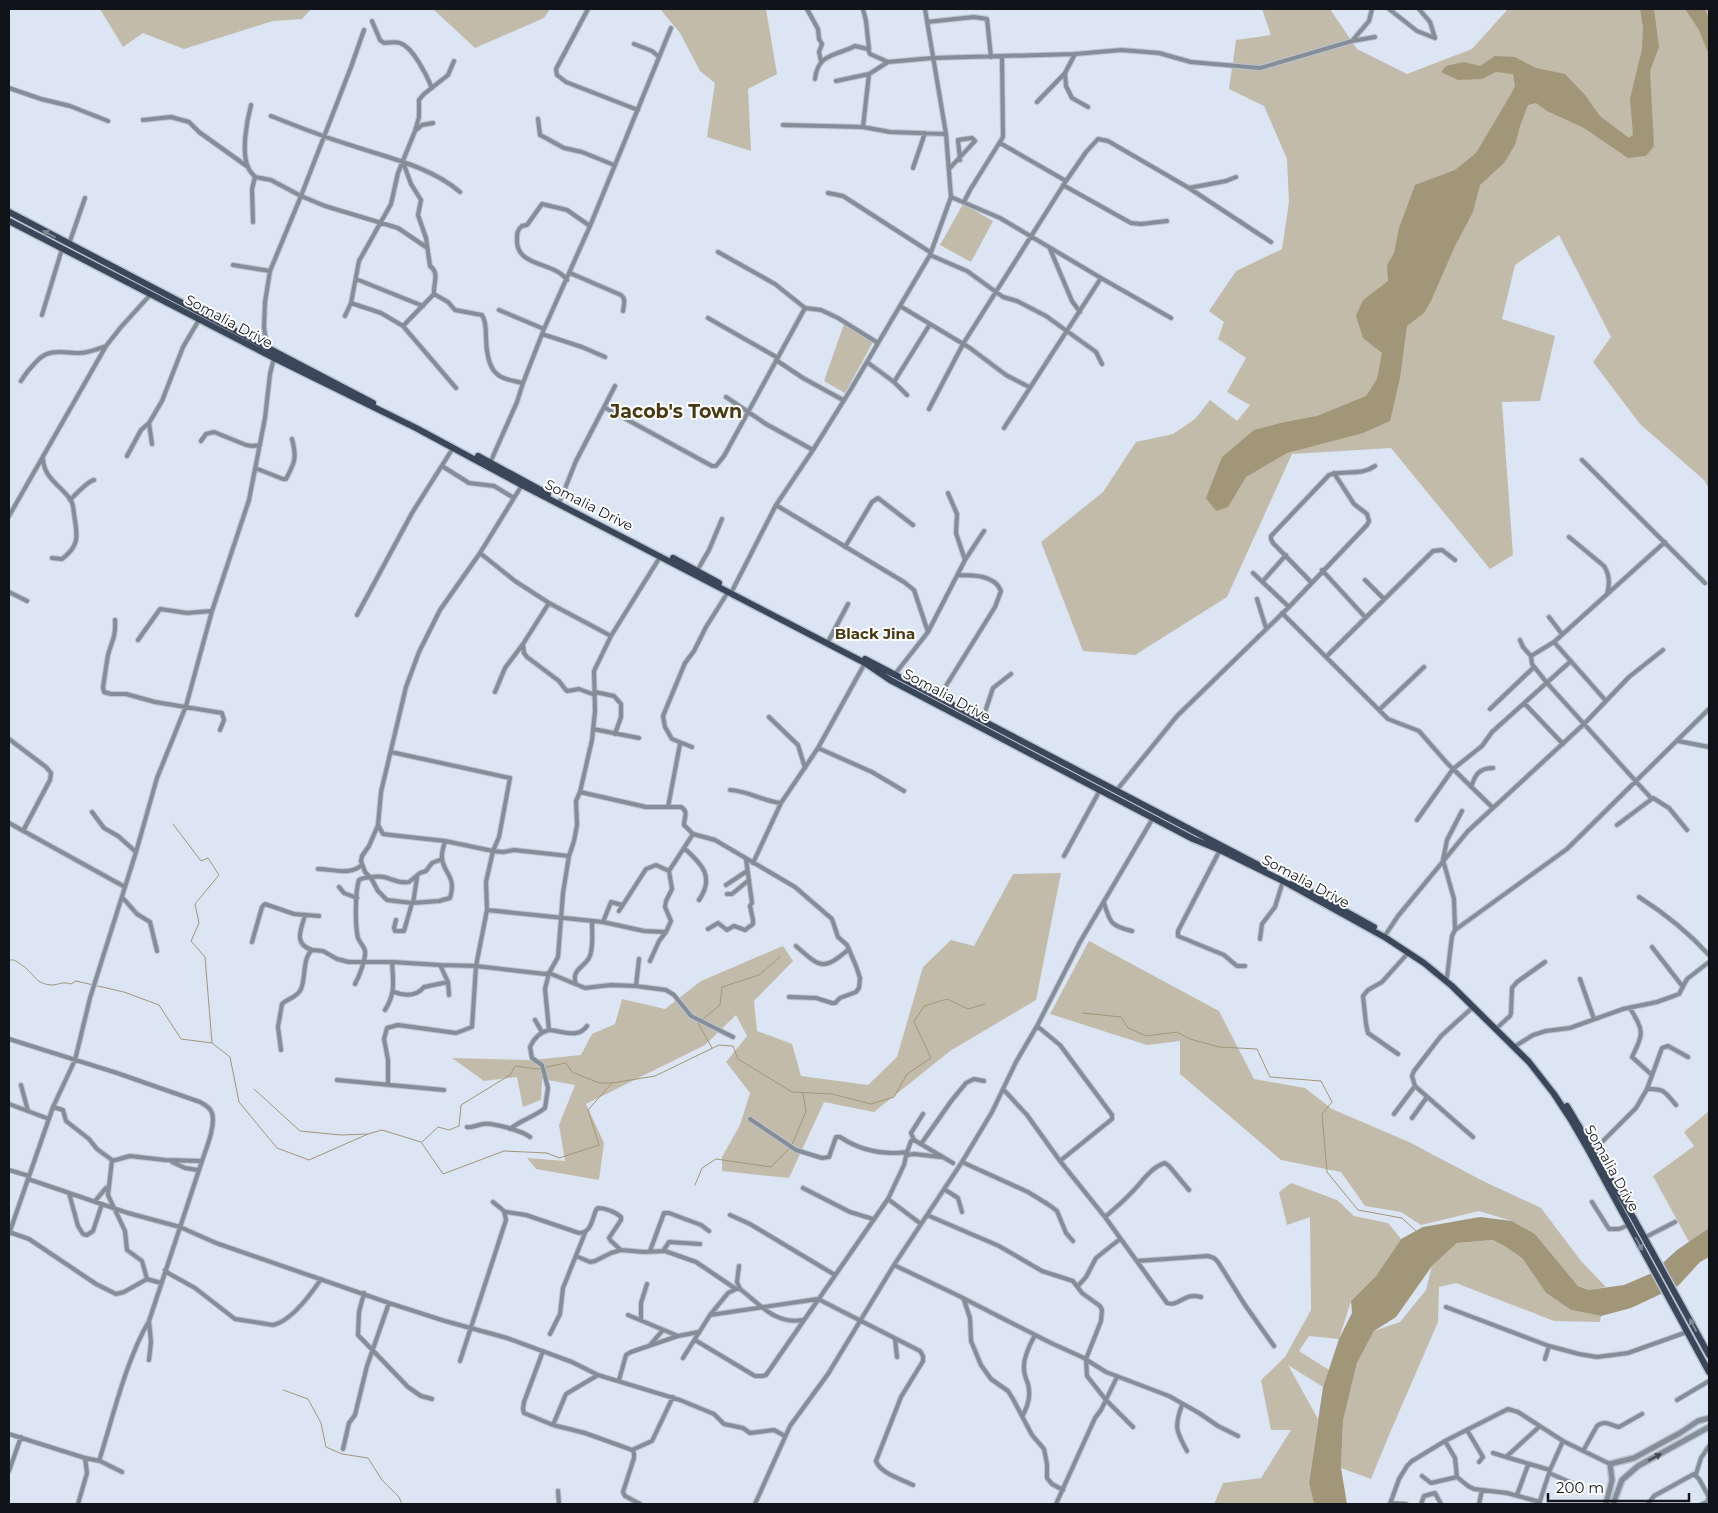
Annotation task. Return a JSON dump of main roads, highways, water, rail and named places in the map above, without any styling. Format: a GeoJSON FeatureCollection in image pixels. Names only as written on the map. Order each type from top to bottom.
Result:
{"type":"FeatureCollection","features":[{"type":"Feature","properties":{"kind":"main road","name":"Somalia Drive"},"geometry":{"type":"LineString","coordinates":[[9,212],[490,463],[523,483],[660,557],[829,640],[939,697],[1116,791],[1193,839],[1283,881],[1386,938],[1424,963],[1445,978],[1518,1050],[1554,1094],[1572,1120],[1709,1372]]}},
{"type":"Feature","properties":{"kind":"main road","name":"Somalia Drive"},"geometry":{"type":"LineString","coordinates":[[9,221],[199,320],[697,571],[730,592],[865,663],[890,680],[1100,790],[1346,910],[1386,934],[1445,978],[1499,1026],[1529,1057],[1558,1093],[1577,1120],[1676,1295],[1706,1342],[1709,1355]]}},
{"type":"Feature","properties":{"kind":"waterway"},"geometry":{"type":"LineString","coordinates":[[173,824],[201,861],[208,858],[219,875],[195,904],[199,923],[191,941],[205,957],[212,1043],[230,1057],[239,1102],[277,1148],[309,1160],[368,1134],[382,1130],[421,1142],[443,1174],[504,1151],[547,1153],[559,1158],[599,1145],[588,1110],[612,1083],[655,1076],[719,1045],[733,1046],[738,1059],[792,1092],[832,1094],[871,1104],[894,1097],[907,1074],[931,1058],[914,1022],[924,1006],[947,999],[968,1009],[985,1004]]}},
{"type":"Feature","properties":{"kind":"waterway"},"geometry":{"type":"LineString","coordinates":[[703,1019],[720,1005],[722,987],[759,975],[780,957]]}},
{"type":"Feature","properties":{"kind":"waterway"},"geometry":{"type":"LineString","coordinates":[[9,960],[14,960],[43,983],[51,985],[71,984],[76,981],[124,992],[159,1005],[181,1039],[212,1043]]}},
{"type":"Feature","properties":{"kind":"waterway"},"geometry":{"type":"LineString","coordinates":[[1083,1013],[1121,1017],[1128,1028],[1146,1036],[1177,1032],[1190,1039],[1219,1047],[1257,1049],[1270,1077],[1321,1081],[1332,1102],[1322,1114],[1327,1172],[1358,1210],[1402,1218],[1417,1232]]}},
{"type":"Feature","properties":{"kind":"waterway"},"geometry":{"type":"LineString","coordinates":[[700,1022],[698,1023],[712,1048]]}},
{"type":"Feature","properties":{"kind":"waterway"},"geometry":{"type":"LineString","coordinates":[[422,1142],[438,1127],[449,1130],[459,1126],[461,1105],[510,1075],[515,1066],[537,1069],[566,1063],[572,1072],[599,1083],[612,1083]]}},
{"type":"Feature","properties":{"kind":"waterway"},"geometry":{"type":"LineString","coordinates":[[254,1089],[300,1131],[341,1135],[367,1134]]}},
{"type":"Feature","properties":{"kind":"waterway"},"geometry":{"type":"LineString","coordinates":[[792,1145],[806,1111],[803,1093]]}},
{"type":"Feature","properties":{"kind":"waterway"},"geometry":{"type":"LineString","coordinates":[[695,1185],[702,1168],[716,1159],[771,1167],[789,1149]]}},
{"type":"Feature","properties":{"kind":"waterway"},"geometry":{"type":"LineString","coordinates":[[283,1390],[308,1399],[321,1423],[326,1447],[342,1454],[368,1458],[382,1480],[399,1497],[402,1504]]}},
{"type":"Feature","properties":{"kind":"district","name":"Jacob's Town"},"geometry":{"type":"Point","coordinates":[676,411]}},
{"type":"Feature","properties":{"kind":"district","name":"Black Jina"},"geometry":{"type":"Point","coordinates":[875,634]}}]}
